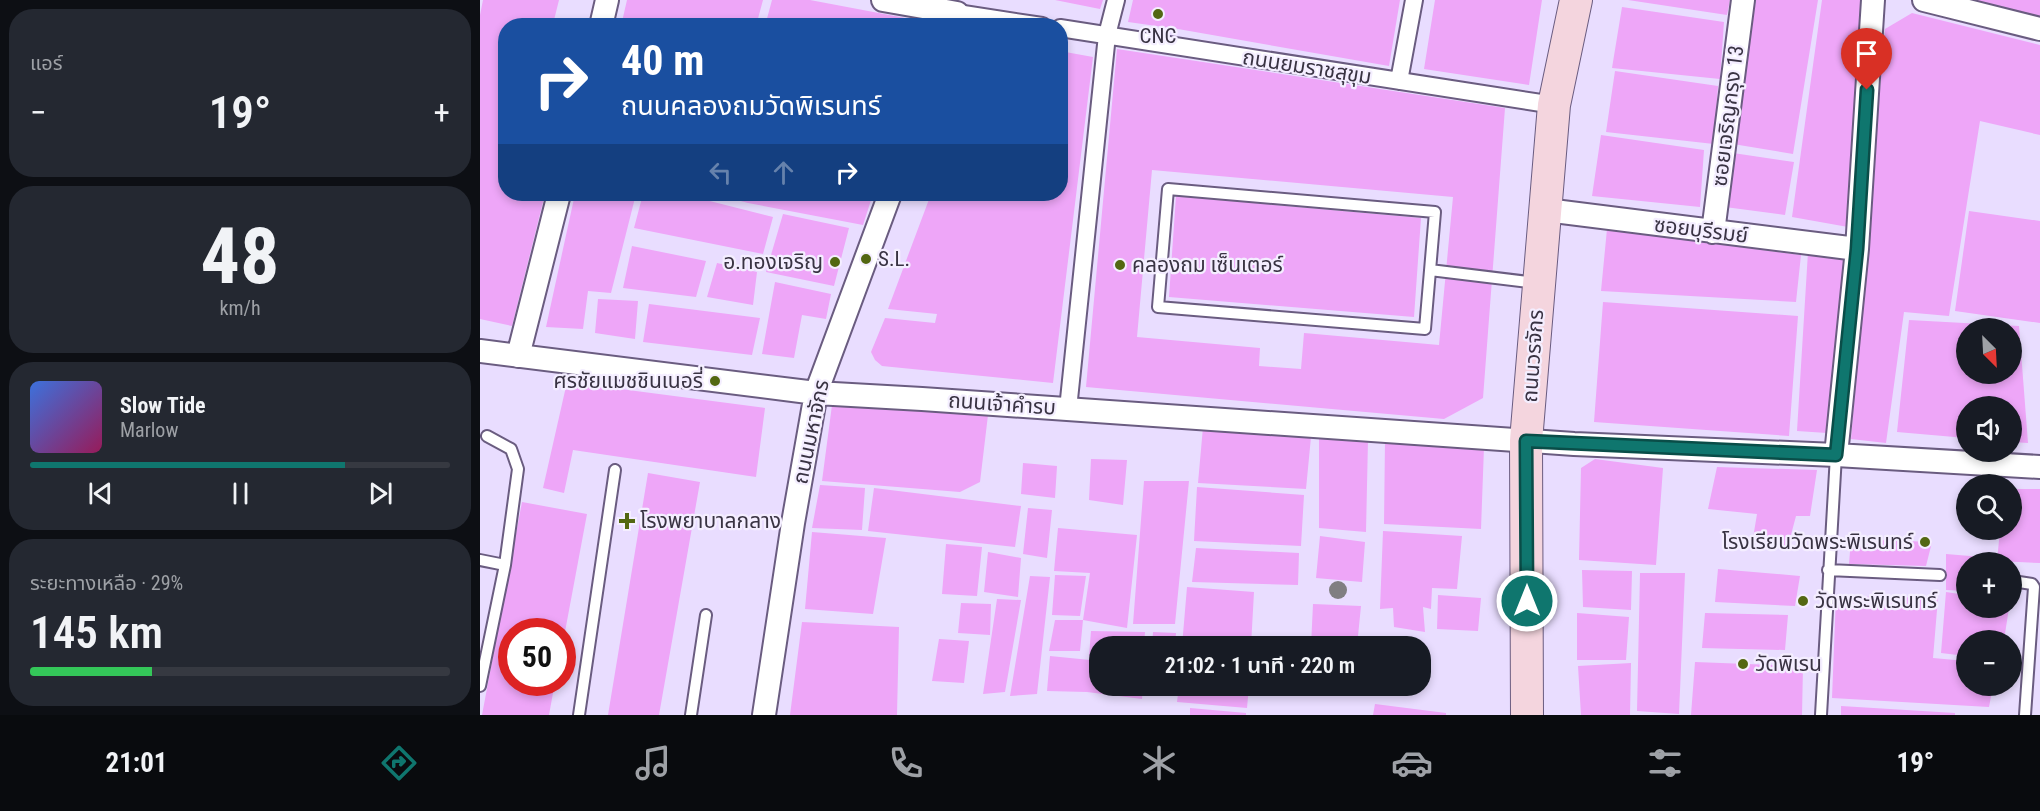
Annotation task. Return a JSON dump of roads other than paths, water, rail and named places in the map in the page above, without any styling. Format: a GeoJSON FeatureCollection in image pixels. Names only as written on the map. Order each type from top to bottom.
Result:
{"type":"FeatureCollection","features":[{"type":"Feature","properties":{"kind":"main road","name":"ถนนวรจักร"},"geometry":{"type":"LineString","coordinates":[[1527,715],[1526,441],[1554,105],[1576,0]]}},
{"type":"Feature","properties":{"kind":"street"},"geometry":{"type":"LineString","coordinates":[[603,18],[607,0]]}},
{"type":"Feature","properties":{"kind":"street"},"geometry":{"type":"LineString","coordinates":[[883,0],[990,18]]}},
{"type":"Feature","properties":{"kind":"street"},"geometry":{"type":"LineString","coordinates":[[1068,409],[1107,35],[1116,0]]}},
{"type":"Feature","properties":{"kind":"street"},"geometry":{"type":"LineString","coordinates":[[1399,81],[1414,0]]}},
{"type":"Feature","properties":{"kind":"street","name":"ซอยเจริญกรุง 13"},"geometry":{"type":"LineString","coordinates":[[1713,232],[1743,0]]}},
{"type":"Feature","properties":{"kind":"street"},"geometry":{"type":"LineString","coordinates":[[1836,455],[1857,249],[1873,0]]}},
{"type":"Feature","properties":{"kind":"street"},"geometry":{"type":"LineString","coordinates":[[1924,0],[2040,29]]}},
{"type":"Feature","properties":{"kind":"street","name":"ถนนยมราชสุขุม"},"geometry":{"type":"LineString","coordinates":[[1068,29],[1554,105]]}},
{"type":"Feature","properties":{"kind":"street"},"geometry":{"type":"LineString","coordinates":[[518,356],[557,201]]}},
{"type":"Feature","properties":{"kind":"street","name":"ถนนมหาจักร"},"geometry":{"type":"LineString","coordinates":[[764,715],[793,523],[816,393],[887,201]]}},
{"type":"Feature","properties":{"kind":"street","name":"ซอยบุรีรมย์"},"geometry":{"type":"LineString","coordinates":[[1546,210],[1857,249]]}},
{"type":"Feature","properties":{"kind":"street","name":"ถนนเจ้าคำรบ"},"geometry":{"type":"LineString","coordinates":[[480,351],[816,393],[1526,441],[2040,467]]}},
{"type":"Feature","properties":{"kind":"lane"},"geometry":{"type":"LineString","coordinates":[[1168,189],[1435,212],[1430,270],[1425,329],[1158,307],[1168,189]]}},
{"type":"Feature","properties":{"kind":"lane"},"geometry":{"type":"LineString","coordinates":[[1430,270],[1539,283]]}},
{"type":"Feature","properties":{"kind":"lane"},"geometry":{"type":"LineString","coordinates":[[480,686],[506,565],[518,469],[511,450],[487,436]]}},
{"type":"Feature","properties":{"kind":"lane"},"geometry":{"type":"LineString","coordinates":[[1821,715],[1836,455]]}},
{"type":"Feature","properties":{"kind":"lane"},"geometry":{"type":"LineString","coordinates":[[579,715],[615,470]]}},
{"type":"Feature","properties":{"kind":"lane"},"geometry":{"type":"LineString","coordinates":[[480,560],[506,565]]}},
{"type":"Feature","properties":{"kind":"lane"},"geometry":{"type":"LineString","coordinates":[[1828,570],[1940,575]]}},
{"type":"Feature","properties":{"kind":"lane"},"geometry":{"type":"LineString","coordinates":[[2022,582],[2032,584],[2034,587],[2025,715]]}},
{"type":"Feature","properties":{"kind":"lane"},"geometry":{"type":"LineString","coordinates":[[691,715],[706,615]]}},
{"type":"Feature","properties":{"kind":"place","name":"CNC"},"geometry":{"type":"Point","coordinates":[1158,14]}},
{"type":"Feature","properties":{"kind":"place","name":"S.L."},"geometry":{"type":"Point","coordinates":[866,259]}},
{"type":"Feature","properties":{"kind":"place","name":"อ.ทองเจริญ"},"geometry":{"type":"Point","coordinates":[835,262]}},
{"type":"Feature","properties":{"kind":"place","name":"คลองถม เซ็นเตอร์"},"geometry":{"type":"Point","coordinates":[1120,265]}},
{"type":"Feature","properties":{"kind":"place","name":"ศรชัยแมชชินเนอรี่"},"geometry":{"type":"Point","coordinates":[715,381]}},
{"type":"Feature","properties":{"kind":"place","name":"โรงพยาบาลกลาง"},"geometry":{"type":"Point","coordinates":[627,521]}},
{"type":"Feature","properties":{"kind":"place","name":"โรงเรียนวัดพระพิเรนทร์"},"geometry":{"type":"Point","coordinates":[1925,542]}},
{"type":"Feature","properties":{"kind":"place","name":"วัดพระพิเรนทร์"},"geometry":{"type":"Point","coordinates":[1803,601]}},
{"type":"Feature","properties":{"kind":"place","name":"วัดพิเรน"},"geometry":{"type":"Point","coordinates":[1743,664]}}]}
